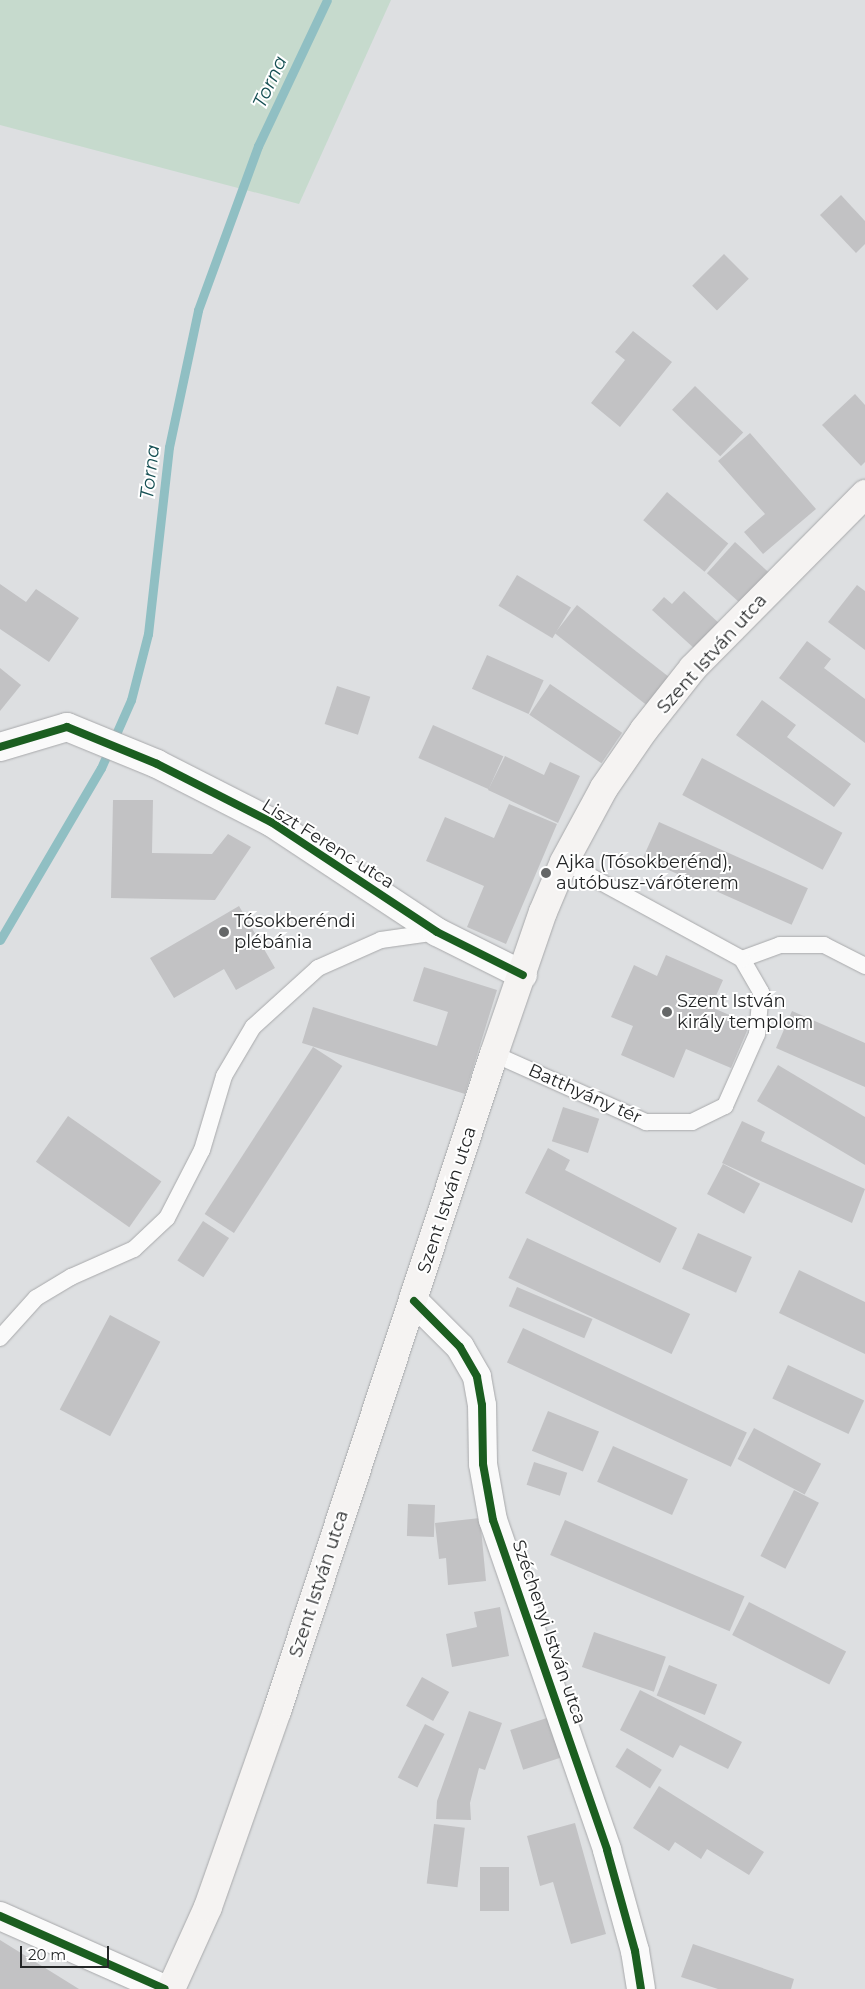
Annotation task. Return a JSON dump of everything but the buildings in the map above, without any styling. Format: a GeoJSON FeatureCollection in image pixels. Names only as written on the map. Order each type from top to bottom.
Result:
{"type":"FeatureCollection","features":[{"type":"Feature","properties":{"kind":"main road","name":"Szent István utca"},"geometry":{"type":"LineString","coordinates":[[171,1989],[208,1907],[414,1300],[494,1054],[523,975],[543,912],[564,862],[604,788],[644,730],[693,668],[865,494]]}},
{"type":"Feature","properties":{"kind":"street","name":"Liszt Ferenc utca"},"geometry":{"type":"LineString","coordinates":[[0,747],[67,727],[157,764],[271,822],[437,932],[523,975]]}},
{"type":"Feature","properties":{"kind":"street","name":"Széchenyi István utca"},"geometry":{"type":"LineString","coordinates":[[414,1300],[460,1347],[477,1376],[482,1405],[483,1464],[493,1520],[607,1850],[635,1951],[641,1989]]}},
{"type":"Feature","properties":{"kind":"street"},"geometry":{"type":"LineString","coordinates":[[0,1916],[165,1989]]}},
{"type":"Feature","properties":{"kind":"lane"},"geometry":{"type":"LineString","coordinates":[[564,862],[742,959],[780,945],[824,945],[865,966]]}},
{"type":"Feature","properties":{"kind":"lane"},"geometry":{"type":"LineString","coordinates":[[0,1338],[36,1298],[71,1277],[134,1249],[167,1218],[202,1150],[224,1076],[253,1027],[318,968],[381,940],[437,932]]}},
{"type":"Feature","properties":{"kind":"lane","name":"Batthyány tér"},"geometry":{"type":"LineString","coordinates":[[494,1054],[646,1122],[692,1122],[725,1106],[757,1034],[761,992],[742,959]]}},
{"type":"Feature","properties":{"kind":"green space"},"geometry":{"type":"Polygon","coordinates":[[[0,0],[391,0],[299,204],[0,125],[0,0]]]}},
{"type":"Feature","properties":{"kind":"waterway","name":"Torna"},"geometry":{"type":"LineString","coordinates":[[0,940],[101,768],[131,700],[148,634],[169,447],[198,310],[258,146],[327,0]]}},
{"type":"Feature","properties":{"kind":"cycle path"},"geometry":{"type":"LineString","coordinates":[[0,747],[67,727],[157,764],[271,822],[437,932],[523,975]]}},
{"type":"Feature","properties":{"kind":"cycle path"},"geometry":{"type":"LineString","coordinates":[[414,1301],[460,1347],[477,1377],[482,1405],[483,1464],[493,1520],[607,1850],[635,1951],[641,1989]]}},
{"type":"Feature","properties":{"kind":"cycle path"},"geometry":{"type":"LineString","coordinates":[[0,1916],[165,1989]]}},
{"type":"Feature","properties":{"kind":"place","name":"Ajka (Tósokberénd), autóbusz-váróterem"},"geometry":{"type":"Point","coordinates":[546,873]}},
{"type":"Feature","properties":{"kind":"place","name":"Tósokberéndi plébánia"},"geometry":{"type":"Point","coordinates":[224,932]}},
{"type":"Feature","properties":{"kind":"place","name":"Szent István király templom"},"geometry":{"type":"Point","coordinates":[667,1012]}}]}
